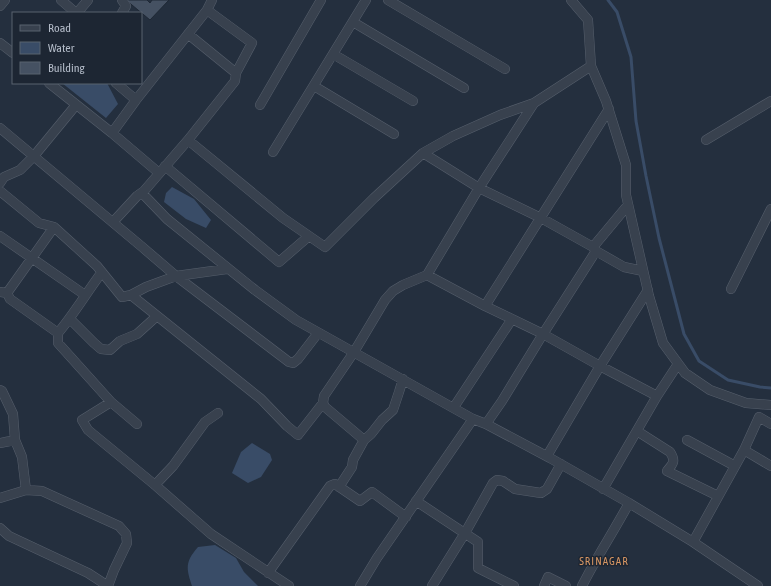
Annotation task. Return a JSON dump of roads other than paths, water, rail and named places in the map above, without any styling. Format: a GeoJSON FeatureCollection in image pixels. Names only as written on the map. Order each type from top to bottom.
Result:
{"type":"FeatureCollection","features":[{"type":"Feature","properties":{"kind":"street"},"geometry":{"type":"LineString","coordinates":[[0,6],[5,0]]}},
{"type":"Feature","properties":{"kind":"street"},"geometry":{"type":"LineString","coordinates":[[62,0],[76,12]]}},
{"type":"Feature","properties":{"kind":"street"},"geometry":{"type":"LineString","coordinates":[[78,12],[88,0]]}},
{"type":"Feature","properties":{"kind":"street"},"geometry":{"type":"LineString","coordinates":[[122,0],[126,6],[123,12]]}},
{"type":"Feature","properties":{"kind":"street"},"geometry":{"type":"LineString","coordinates":[[112,132],[207,10],[212,0]]}},
{"type":"Feature","properties":{"kind":"street"},"geometry":{"type":"LineString","coordinates":[[260,105],[321,0]]}},
{"type":"Feature","properties":{"kind":"street"},"geometry":{"type":"LineString","coordinates":[[273,152],[366,0]]}},
{"type":"Feature","properties":{"kind":"street"},"geometry":{"type":"LineString","coordinates":[[388,0],[505,69]]}},
{"type":"Feature","properties":{"kind":"street"},"geometry":{"type":"LineString","coordinates":[[571,0],[588,20],[590,66],[609,109],[626,165],[626,195],[628,205],[643,272],[663,343],[685,373],[710,390],[746,403],[771,405]]}},
{"type":"Feature","properties":{"kind":"street"},"geometry":{"type":"LineString","coordinates":[[113,222],[136,196],[142,193],[188,140],[235,81],[236,73],[252,43],[207,10]]}},
{"type":"Feature","properties":{"kind":"street"},"geometry":{"type":"LineString","coordinates":[[353,22],[464,88]]}},
{"type":"Feature","properties":{"kind":"street"},"geometry":{"type":"LineString","coordinates":[[188,34],[236,73]]}},
{"type":"Feature","properties":{"kind":"street"},"geometry":{"type":"LineString","coordinates":[[0,43],[12,52]]}},
{"type":"Feature","properties":{"kind":"street"},"geometry":{"type":"LineString","coordinates":[[334,54],[413,101]]}},
{"type":"Feature","properties":{"kind":"street"},"geometry":{"type":"LineString","coordinates":[[188,140],[283,218],[325,246],[423,153],[453,136],[500,115],[534,103],[590,66]]}},
{"type":"Feature","properties":{"kind":"street"},"geometry":{"type":"LineString","coordinates":[[50,84],[162,169],[279,262],[309,236]]}},
{"type":"Feature","properties":{"kind":"street"},"geometry":{"type":"LineString","coordinates":[[117,84],[136,100]]}},
{"type":"Feature","properties":{"kind":"street"},"geometry":{"type":"LineString","coordinates":[[314,86],[394,134]]}},
{"type":"Feature","properties":{"kind":"street"},"geometry":{"type":"LineString","coordinates":[[706,140],[771,101]]}},
{"type":"Feature","properties":{"kind":"street"},"geometry":{"type":"LineString","coordinates":[[131,295],[261,399],[287,426],[298,435],[323,403],[324,396],[354,352],[385,300],[393,291],[403,285],[427,275],[479,188],[534,103]]}},
{"type":"Feature","properties":{"kind":"street"},"geometry":{"type":"LineString","coordinates":[[0,183],[4,177],[20,170],[34,156],[76,105]]}},
{"type":"Feature","properties":{"kind":"street"},"geometry":{"type":"LineString","coordinates":[[485,306],[609,109]]}},
{"type":"Feature","properties":{"kind":"street"},"geometry":{"type":"LineString","coordinates":[[0,128],[176,276],[289,362],[293,363],[298,359],[318,333]]}},
{"type":"Feature","properties":{"kind":"street"},"geometry":{"type":"LineString","coordinates":[[423,153],[479,188],[541,218],[624,267],[643,272]]}},
{"type":"Feature","properties":{"kind":"street"},"geometry":{"type":"LineString","coordinates":[[0,191],[39,223],[54,227],[97,266],[122,297],[131,295],[146,287],[176,276],[227,269]]}},
{"type":"Feature","properties":{"kind":"street"},"geometry":{"type":"LineString","coordinates":[[142,193],[167,219],[227,269],[296,320],[474,419],[547,456],[629,503],[693,542],[758,586]]}},
{"type":"Feature","properties":{"kind":"street"},"geometry":{"type":"LineString","coordinates":[[486,424],[502,402],[595,249],[628,205]]}},
{"type":"Feature","properties":{"kind":"street"},"geometry":{"type":"LineString","coordinates":[[731,289],[771,209]]}},
{"type":"Feature","properties":{"kind":"street"},"geometry":{"type":"LineString","coordinates":[[54,227],[4,293],[10,299],[58,333]]}},
{"type":"Feature","properties":{"kind":"street"},"geometry":{"type":"LineString","coordinates":[[0,236],[85,295]]}},
{"type":"Feature","properties":{"kind":"street"},"geometry":{"type":"LineString","coordinates":[[102,272],[70,319],[58,333],[58,343],[111,402],[137,424]]}},
{"type":"Feature","properties":{"kind":"street"},"geometry":{"type":"LineString","coordinates":[[427,275],[485,306],[544,334],[657,396]]}},
{"type":"Feature","properties":{"kind":"street"},"geometry":{"type":"LineString","coordinates":[[547,456],[600,366],[648,290]]}},
{"type":"Feature","properties":{"kind":"street"},"geometry":{"type":"LineString","coordinates":[[70,319],[101,349],[110,350],[120,341],[137,334],[157,316]]}},
{"type":"Feature","properties":{"kind":"street"},"geometry":{"type":"LineString","coordinates":[[454,407],[512,319]]}},
{"type":"Feature","properties":{"kind":"street"},"geometry":{"type":"LineString","coordinates":[[604,489],[657,396],[678,364]]}},
{"type":"Feature","properties":{"kind":"street"},"geometry":{"type":"LineString","coordinates":[[339,487],[352,467],[353,460],[364,440],[393,410],[403,379]]}},
{"type":"Feature","properties":{"kind":"street"},"geometry":{"type":"LineString","coordinates":[[0,390],[2,391],[12,414],[15,440],[22,458],[26,490]]}},
{"type":"Feature","properties":{"kind":"street"},"geometry":{"type":"LineString","coordinates":[[111,402],[82,420],[88,430],[155,485],[211,534],[289,586]]}},
{"type":"Feature","properties":{"kind":"street"},"geometry":{"type":"LineString","coordinates":[[323,403],[325,407],[364,440]]}},
{"type":"Feature","properties":{"kind":"street"},"geometry":{"type":"LineString","coordinates":[[155,485],[173,466],[205,422],[218,413]]}},
{"type":"Feature","properties":{"kind":"street"},"geometry":{"type":"LineString","coordinates":[[693,542],[744,450],[759,417],[771,424]]}},
{"type":"Feature","properties":{"kind":"street"},"geometry":{"type":"LineString","coordinates":[[360,586],[406,516],[474,419]]}},
{"type":"Feature","properties":{"kind":"street"},"geometry":{"type":"LineString","coordinates":[[637,431],[670,452],[674,457],[673,463],[667,471],[718,496]]}},
{"type":"Feature","properties":{"kind":"street"},"geometry":{"type":"LineString","coordinates":[[0,444],[15,440]]}},
{"type":"Feature","properties":{"kind":"street"},"geometry":{"type":"LineString","coordinates":[[686,440],[735,466]]}},
{"type":"Feature","properties":{"kind":"street"},"geometry":{"type":"LineString","coordinates":[[744,450],[771,466]]}},
{"type":"Feature","properties":{"kind":"street"},"geometry":{"type":"LineString","coordinates":[[432,586],[465,533],[493,483],[497,480],[503,481],[515,488],[541,493],[547,489],[560,464]]}},
{"type":"Feature","properties":{"kind":"street"},"geometry":{"type":"LineString","coordinates":[[268,573],[330,486],[335,484],[360,501],[372,492],[406,516]]}},
{"type":"Feature","properties":{"kind":"street"},"geometry":{"type":"LineString","coordinates":[[0,498],[26,490],[42,491],[119,526],[126,534],[127,542],[108,586],[88,573],[9,536],[0,528]]}},
{"type":"Feature","properties":{"kind":"street"},"geometry":{"type":"LineString","coordinates":[[416,502],[478,542],[478,568],[514,586]]}},
{"type":"Feature","properties":{"kind":"street"},"geometry":{"type":"LineString","coordinates":[[582,586],[629,503]]}},
{"type":"Feature","properties":{"kind":"street"},"geometry":{"type":"LineString","coordinates":[[544,586],[548,577],[566,586]]}},
{"type":"Feature","properties":{"kind":"water"},"geometry":{"type":"Polygon","coordinates":[[[63,84],[108,84],[118,104],[106,118],[63,84]]]}},
{"type":"Feature","properties":{"kind":"water"},"geometry":{"type":"Polygon","coordinates":[[[172,187],[194,199],[211,220],[206,228],[186,219],[164,202],[166,193],[172,187]]]}},
{"type":"Feature","properties":{"kind":"water"},"geometry":{"type":"Polygon","coordinates":[[[252,443],[270,454],[272,460],[261,477],[248,483],[232,473],[241,452],[252,443]]]}},
{"type":"Feature","properties":{"kind":"water"},"geometry":{"type":"Polygon","coordinates":[[[215,545],[236,558],[244,572],[258,586],[192,586],[188,570],[191,557],[198,547],[215,545]]]}},
{"type":"Feature","properties":{"kind":"waterway"},"geometry":{"type":"LineString","coordinates":[[608,0],[617,12],[631,57],[636,121],[646,176],[659,238],[684,334],[699,361],[728,380],[771,388]]}},
{"type":"Feature","properties":{"kind":"district","name":"SRINAGAR"},"geometry":{"type":"Point","coordinates":[604,561]}}]}
